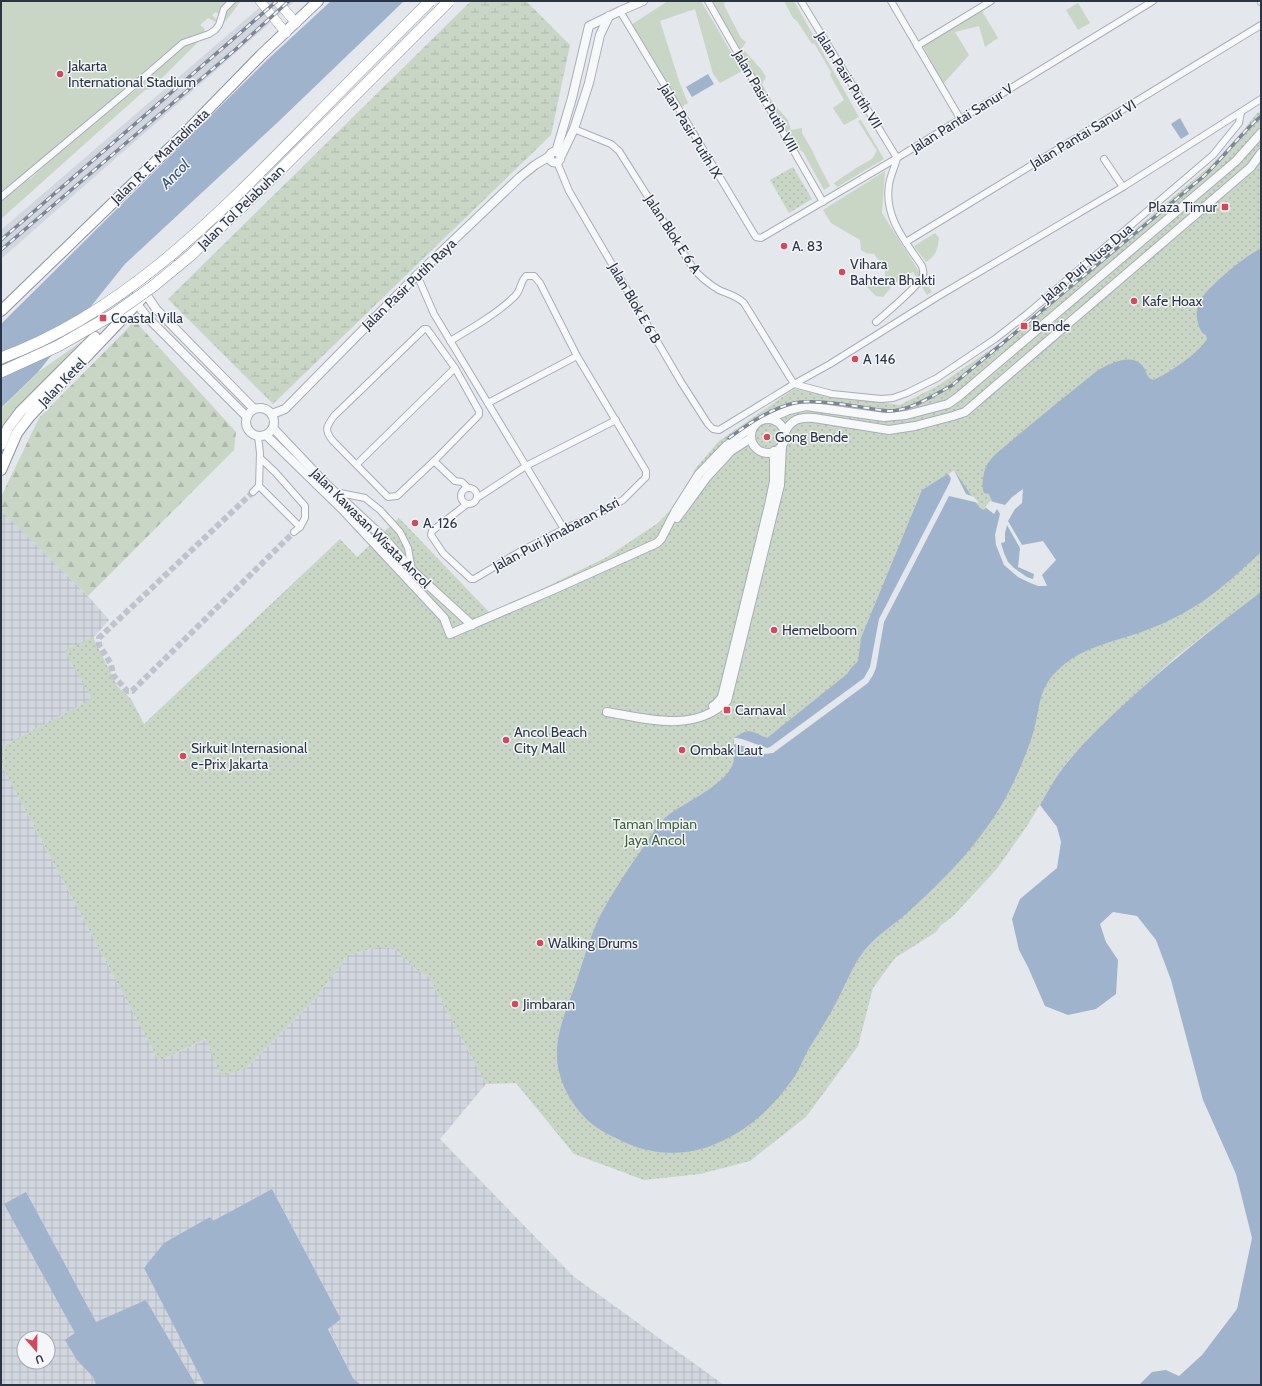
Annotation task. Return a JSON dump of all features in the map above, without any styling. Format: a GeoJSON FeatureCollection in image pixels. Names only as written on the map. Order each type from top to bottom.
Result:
{"type":"FeatureCollection","features":[{"type":"Feature","properties":{"kind":"highway","name":"Jalan R. E. Martadinata"},"geometry":{"type":"LineString","coordinates":[[1,311],[184,134],[261,55],[286,33],[318,1]]}},
{"type":"Feature","properties":{"kind":"highway"},"geometry":{"type":"LineString","coordinates":[[143,293],[229,198],[426,1]]}},
{"type":"Feature","properties":{"kind":"highway","name":"Jalan Tol Pelabuhan"},"geometry":{"type":"LineString","coordinates":[[1,358],[41,341],[75,323],[144,278],[170,257],[260,172],[430,1]]}},
{"type":"Feature","properties":{"kind":"highway"},"geometry":{"type":"LineString","coordinates":[[134,302],[321,126],[446,1]]}},
{"type":"Feature","properties":{"kind":"highway","name":"Jalan Tol Pelabuhan"},"geometry":{"type":"LineString","coordinates":[[1,372],[58,346],[114,314],[152,287],[191,255],[270,180],[449,1]]}},
{"type":"Feature","properties":{"kind":"highway","name":"Jalan Ketel"},"geometry":{"type":"LineString","coordinates":[[1,445],[8,428],[20,412],[134,302]]}},
{"type":"Feature","properties":{"kind":"highway","name":"Jalan Ketel"},"geometry":{"type":"LineString","coordinates":[[1,470],[17,433],[30,416],[134,302]]}},
{"type":"Feature","properties":{"kind":"main road"},"geometry":{"type":"LineString","coordinates":[[260,1],[286,33]]}},
{"type":"Feature","properties":{"kind":"main road"},"geometry":{"type":"LineString","coordinates":[[277,1],[296,23]]}},
{"type":"Feature","properties":{"kind":"street"},"geometry":{"type":"LineString","coordinates":[[1,197],[130,89],[183,42],[209,34],[215,30],[219,25],[224,9],[232,1]]}},
{"type":"Feature","properties":{"kind":"street"},"geometry":{"type":"LineString","coordinates":[[556,157],[589,26],[620,10],[643,1]]}},
{"type":"Feature","properties":{"kind":"street","name":"Jalan Pasir Putih VIII"},"geometry":{"type":"LineString","coordinates":[[708,1],[823,202]]}},
{"type":"Feature","properties":{"kind":"street","name":"Jalan Pasir Putih VII"},"geometry":{"type":"LineString","coordinates":[[800,1],[897,158]]}},
{"type":"Feature","properties":{"kind":"street"},"geometry":{"type":"LineString","coordinates":[[891,1],[961,120]]}},
{"type":"Feature","properties":{"kind":"street"},"geometry":{"type":"LineString","coordinates":[[917,46],[991,1]]}},
{"type":"Feature","properties":{"kind":"street","name":"Jalan Pantai Sanur V"},"geometry":{"type":"LineString","coordinates":[[770,232],[961,120],[1153,1]]}},
{"type":"Feature","properties":{"kind":"street","name":"Jalan Pasir Putih IX"},"geometry":{"type":"LineString","coordinates":[[620,10],[633,35],[756,237],[761,238],[770,232]]}},
{"type":"Feature","properties":{"kind":"street"},"geometry":{"type":"LineString","coordinates":[[556,157],[574,129],[589,83],[600,35],[609,16]]}},
{"type":"Feature","properties":{"kind":"street","name":"Jalan Pantai Sanur VI"},"geometry":{"type":"LineString","coordinates":[[906,242],[1261,26]]}},
{"type":"Feature","properties":{"kind":"street"},"geometry":{"type":"LineString","coordinates":[[576,82],[589,83]]}},
{"type":"Feature","properties":{"kind":"street"},"geometry":{"type":"LineString","coordinates":[[794,384],[830,364],[937,297],[1123,187],[1261,99]]}},
{"type":"Feature","properties":{"kind":"street","name":"Jalan Puri Nusa Dua"},"geometry":{"type":"LineString","coordinates":[[794,384],[832,394],[881,399],[893,398],[907,393],[938,378],[995,339],[1027,314],[1195,171],[1212,155],[1239,123],[1241,112]]}},
{"type":"Feature","properties":{"kind":"street","name":"Jalan Blok E 6 A"},"geometry":{"type":"LineString","coordinates":[[574,129],[611,144],[620,151],[692,268],[702,278],[720,290],[738,298],[744,303],[794,384]]}},
{"type":"Feature","properties":{"kind":"street"},"geometry":{"type":"LineString","coordinates":[[472,625],[657,543],[661,539],[699,474],[726,446],[763,420],[789,410],[806,406],[895,417],[948,404],[1014,350],[1236,161],[1260,136]]}},
{"type":"Feature","properties":{"kind":"street"},"geometry":{"type":"LineString","coordinates":[[784,434],[788,426],[795,420],[804,417],[889,430],[905,428],[965,412],[1251,167],[1261,153]]}},
{"type":"Feature","properties":{"kind":"street","name":"Jalan Pasir Putih Raya"},"geometry":{"type":"LineString","coordinates":[[272,414],[285,409],[417,275],[520,177],[535,165],[556,157]]}},
{"type":"Feature","properties":{"kind":"street","name":"Jalan Blok E 6 B"},"geometry":{"type":"LineString","coordinates":[[556,157],[569,191],[681,382],[708,424],[713,429],[719,430],[725,427],[794,384]]}},
{"type":"Feature","properties":{"kind":"street"},"geometry":{"type":"LineString","coordinates":[[876,322],[918,283],[923,275],[922,266],[895,225],[891,215],[889,185],[897,158]]}},
{"type":"Feature","properties":{"kind":"street"},"geometry":{"type":"LineString","coordinates":[[1104,159],[1123,187]]}},
{"type":"Feature","properties":{"kind":"street"},"geometry":{"type":"LineString","coordinates":[[417,275],[434,314],[564,529]]}},
{"type":"Feature","properties":{"kind":"street","name":"Jalan Puri Jimabaran Asri"},"geometry":{"type":"LineString","coordinates":[[450,341],[497,313],[520,290],[521,282],[526,276],[534,276],[540,284],[577,356],[646,468],[646,477],[623,500],[594,516],[564,529],[521,551],[474,579],[471,579],[443,554],[431,537],[430,533],[467,504]]}},
{"type":"Feature","properties":{"kind":"street"},"geometry":{"type":"LineString","coordinates":[[143,293],[156,309],[254,410]]}},
{"type":"Feature","properties":{"kind":"street"},"geometry":{"type":"LineString","coordinates":[[134,302],[147,317],[247,417]]}},
{"type":"Feature","properties":{"kind":"street"},"geometry":{"type":"LineString","coordinates":[[427,329],[455,368],[479,415],[397,496],[388,497],[328,434],[327,430],[329,424],[334,416],[422,330],[427,329]]}},
{"type":"Feature","properties":{"kind":"street"},"geometry":{"type":"LineString","coordinates":[[1014,350],[1024,360]]}},
{"type":"Feature","properties":{"kind":"street"},"geometry":{"type":"LineString","coordinates":[[488,403],[577,356]]}},
{"type":"Feature","properties":{"kind":"street"},"geometry":{"type":"LineString","coordinates":[[357,464],[455,368]]}},
{"type":"Feature","properties":{"kind":"street"},"geometry":{"type":"LineString","coordinates":[[253,492],[259,486],[262,436],[273,428],[274,421],[272,414],[264,409],[254,410],[247,417],[246,427],[249,431],[262,436]]}},
{"type":"Feature","properties":{"kind":"street"},"geometry":{"type":"LineString","coordinates":[[768,419],[772,419],[779,423],[784,434],[780,485],[727,701],[719,709],[707,716],[680,721],[660,721],[607,710],[661,716],[680,716],[705,710],[716,704],[722,697],[773,484],[774,451]]}},
{"type":"Feature","properties":{"kind":"street"},"geometry":{"type":"LineString","coordinates":[[455,481],[456,488],[461,493],[461,498],[467,504],[473,503],[477,498],[526,466],[616,420]]}},
{"type":"Feature","properties":{"kind":"street"},"geometry":{"type":"LineString","coordinates":[[754,426],[751,432],[751,438],[757,449],[764,452],[774,451],[782,445]]}},
{"type":"Feature","properties":{"kind":"street","name":"Jalan Kawasan Wisata Ancol"},"geometry":{"type":"LineString","coordinates":[[262,436],[344,511],[444,618],[450,634],[472,625],[413,571],[384,538],[335,492],[273,428]]}},
{"type":"Feature","properties":{"kind":"street"},"geometry":{"type":"LineString","coordinates":[[666,530],[680,515],[707,477],[731,451],[751,438]]}},
{"type":"Feature","properties":{"kind":"street"},"geometry":{"type":"LineString","coordinates":[[260,458],[275,472],[305,506],[305,518],[300,527],[294,532]]}},
{"type":"Feature","properties":{"kind":"street"},"geometry":{"type":"LineString","coordinates":[[434,461],[455,481],[462,482],[468,488],[471,488],[476,492],[477,498]]}},
{"type":"Feature","properties":{"kind":"street"},"geometry":{"type":"LineString","coordinates":[[259,486],[300,527]]}},
{"type":"Feature","properties":{"kind":"street"},"geometry":{"type":"LineString","coordinates":[[461,493],[468,488]]}},
{"type":"Feature","properties":{"kind":"street"},"geometry":{"type":"LineString","coordinates":[[335,492],[365,498],[380,510],[400,532],[405,540],[413,571]]}},
{"type":"Feature","properties":{"kind":"street"},"geometry":{"type":"LineString","coordinates":[[430,603],[439,596]]}},
{"type":"Feature","properties":{"kind":"shaded area"},"geometry":{"type":"Polygon","coordinates":[[[267,1],[295,1],[1,259],[1,230],[267,1]]]}},
{"type":"Feature","properties":{"kind":"shaded area"},"geometry":{"type":"Polygon","coordinates":[[[1,510],[88,596],[109,620],[93,638],[117,686],[1,747],[1,510]]]}},
{"type":"Feature","properties":{"kind":"shaded area"},"geometry":{"type":"Polygon","coordinates":[[[1,764],[159,1061],[207,1039],[246,1068],[316,998],[348,955],[379,947],[394,948],[417,970],[429,977],[486,1084],[440,1139],[573,1276],[724,1385],[361,1385],[353,1378],[328,1328],[341,1319],[272,1189],[213,1222],[209,1217],[144,1267],[204,1384],[196,1385],[146,1300],[77,1360],[93,1377],[96,1385],[1,1385],[1,764]]]}},
{"type":"Feature","properties":{"kind":"green space","name":"Jakarta International Stadium"},"geometry":{"type":"Polygon","coordinates":[[[1,1],[230,1],[220,16],[216,12],[212,15],[216,19],[219,17],[218,21],[216,22],[208,18],[200,25],[204,28],[205,32],[203,34],[184,40],[1,191],[1,1]]]}},
{"type":"Feature","properties":{"kind":"green space"},"geometry":{"type":"Polygon","coordinates":[[[235,1],[241,1],[221,27],[225,9],[235,1]]]}},
{"type":"Feature","properties":{"kind":"green space"},"geometry":{"type":"Polygon","coordinates":[[[471,1],[526,1],[570,45],[551,135],[273,404],[168,299],[471,1]]]}},
{"type":"Feature","properties":{"kind":"green space"},"geometry":{"type":"Polygon","coordinates":[[[668,1],[701,1],[742,71],[720,83],[713,74],[695,9],[660,21],[679,81],[688,103],[680,108],[626,28],[668,1]]]}},
{"type":"Feature","properties":{"kind":"green space"},"geometry":{"type":"Polygon","coordinates":[[[710,1],[725,1],[724,5],[741,38],[746,42],[742,48],[761,69],[766,77],[762,84],[773,103],[788,120],[791,130],[802,128],[802,133],[830,186],[824,190],[803,152],[797,148],[710,1]]]}},
{"type":"Feature","properties":{"kind":"green space"},"geometry":{"type":"Polygon","coordinates":[[[784,1],[794,1],[859,117],[844,125],[833,108],[844,100],[830,75],[831,72],[814,43],[812,44],[797,21],[793,18],[784,1]]]}},
{"type":"Feature","properties":{"kind":"green space"},"geometry":{"type":"Polygon","coordinates":[[[1078,3],[1090,23],[1078,30],[1066,10],[1078,3]]]}},
{"type":"Feature","properties":{"kind":"green space"},"geometry":{"type":"Polygon","coordinates":[[[982,11],[998,38],[985,47],[979,26],[955,32],[969,55],[943,84],[923,46],[982,11]]]}},
{"type":"Feature","properties":{"kind":"green space"},"geometry":{"type":"Polygon","coordinates":[[[202,38],[151,89],[145,90],[1,219],[1,198],[27,179],[30,179],[46,162],[125,94],[131,94],[146,81],[145,77],[183,44],[202,38]]]}},
{"type":"Feature","properties":{"kind":"green space","name":"Taman Impian Jaya Ancol"},"geometry":{"type":"Polygon","coordinates":[[[1261,111],[1261,592],[1176,657],[1109,719],[1071,757],[1061,770],[1027,826],[996,870],[953,916],[940,926],[936,932],[895,958],[873,988],[858,1046],[806,1117],[750,1161],[700,1174],[644,1180],[574,1154],[516,1083],[486,1084],[429,977],[417,970],[394,948],[379,947],[348,955],[316,998],[246,1068],[221,1076],[206,1039],[159,1061],[1,764],[1,747],[92,699],[65,651],[93,637],[117,686],[131,699],[144,724],[340,539],[357,557],[399,518],[491,614],[607,557],[658,523],[684,496],[695,469],[719,441],[794,389],[900,405],[939,385],[1003,341],[1211,165],[1238,137],[1257,113],[1261,111]]]}},
{"type":"Feature","properties":{"kind":"green space"},"geometry":{"type":"Polygon","coordinates":[[[861,120],[884,159],[837,187],[834,183],[872,159],[877,151],[858,121],[861,120]]]}},
{"type":"Feature","properties":{"kind":"green space"},"geometry":{"type":"Polygon","coordinates":[[[793,167],[812,199],[789,213],[770,180],[793,167]]]}},
{"type":"Feature","properties":{"kind":"green space"},"geometry":{"type":"Polygon","coordinates":[[[885,171],[882,213],[932,292],[927,295],[913,272],[895,283],[883,297],[876,296],[866,286],[870,277],[877,283],[885,278],[885,268],[874,254],[866,253],[861,250],[860,240],[831,223],[823,210],[885,171]]]}},
{"type":"Feature","properties":{"kind":"green space"},"geometry":{"type":"Polygon","coordinates":[[[935,233],[939,238],[937,249],[932,257],[926,262],[914,246],[935,233]]]}},
{"type":"Feature","properties":{"kind":"green space"},"geometry":{"type":"Polygon","coordinates":[[[135,321],[236,432],[234,450],[88,596],[1,510],[1,497],[39,418],[135,321]]]}},
{"type":"Feature","properties":{"kind":"green space"},"geometry":{"type":"Polygon","coordinates":[[[81,342],[9,416],[1,435],[1,409],[38,372],[81,342]]]}},
{"type":"Feature","properties":{"kind":"water","name":"Ancol"},"geometry":{"type":"Polygon","coordinates":[[[331,1],[404,1],[277,123],[125,264],[38,372],[1,408],[1,324],[267,60],[331,1]]]}},
{"type":"Feature","properties":{"kind":"water"},"geometry":{"type":"Polygon","coordinates":[[[708,74],[714,84],[692,97],[686,87],[708,74]]]}},
{"type":"Feature","properties":{"kind":"water"},"geometry":{"type":"Polygon","coordinates":[[[1180,118],[1189,134],[1181,139],[1171,124],[1180,118]]]}},
{"type":"Feature","properties":{"kind":"water"},"geometry":{"type":"Polygon","coordinates":[[[1261,249],[1261,552],[1221,588],[1188,611],[1169,621],[1139,633],[1083,652],[1068,661],[1054,674],[1042,695],[1028,749],[1009,792],[995,815],[973,846],[948,874],[907,913],[873,941],[864,951],[795,1076],[777,1099],[757,1119],[734,1135],[708,1147],[673,1153],[651,1151],[629,1144],[604,1132],[591,1123],[570,1098],[561,1078],[557,1057],[560,1031],[597,923],[617,886],[658,826],[664,819],[677,809],[707,791],[725,776],[731,768],[734,760],[734,738],[744,732],[750,731],[767,738],[847,674],[858,661],[861,638],[922,490],[954,470],[979,507],[983,510],[985,509],[992,501],[989,494],[984,493],[983,477],[988,463],[996,454],[1097,371],[1114,362],[1121,360],[1134,360],[1144,368],[1148,377],[1153,380],[1175,368],[1190,357],[1203,345],[1207,339],[1206,335],[1199,327],[1197,320],[1197,309],[1199,302],[1207,291],[1230,270],[1248,256],[1261,249]]]}},
{"type":"Feature","properties":{"kind":"water"},"geometry":{"type":"Polygon","coordinates":[[[1261,592],[1261,1385],[1139,1385],[1152,1372],[1166,1370],[1179,1376],[1202,1355],[1237,1309],[1252,1238],[1236,1174],[1203,1100],[1171,980],[1156,940],[1137,916],[1113,912],[1100,924],[1106,942],[1118,960],[1116,994],[1096,1009],[1068,1015],[1045,1006],[1019,950],[1012,919],[1020,899],[1057,868],[1061,842],[1057,827],[1040,805],[1062,769],[1089,738],[1136,693],[1188,649],[1261,592]]]}},
{"type":"Feature","properties":{"kind":"water"},"geometry":{"type":"Polygon","coordinates":[[[272,1189],[341,1319],[328,1329],[353,1378],[361,1385],[203,1385],[204,1384],[144,1268],[164,1243],[210,1217],[213,1221],[272,1189]]]}},
{"type":"Feature","properties":{"kind":"water"},"geometry":{"type":"Polygon","coordinates":[[[26,1192],[96,1322],[146,1300],[196,1385],[96,1385],[93,1377],[77,1360],[65,1340],[75,1333],[4,1204],[26,1192]]]}},
{"type":"Feature","properties":{"kind":"pier"},"geometry":{"type":"Polygon","coordinates":[[[954,470],[966,494],[974,497],[979,503],[949,496],[884,622],[876,668],[868,683],[773,753],[765,754],[734,744],[734,738],[736,738],[767,748],[770,747],[864,678],[870,667],[879,619],[950,482],[951,478],[948,474],[954,470]]]}},
{"type":"Feature","properties":{"kind":"pier"},"geometry":{"type":"Polygon","coordinates":[[[1023,489],[1022,503],[1015,509],[1008,521],[1022,545],[1043,541],[1056,560],[1042,575],[1047,586],[1038,586],[1018,577],[1004,565],[996,545],[995,535],[1000,514],[997,509],[994,514],[985,507],[990,501],[1005,505],[1012,497],[1023,489]],[[1007,525],[1005,542],[1001,543],[1008,562],[1027,577],[1033,579],[1034,574],[1018,567],[1020,548],[1007,525]]]}},
{"type":"Feature","properties":{"kind":"tunnel"},"geometry":{"type":"LineString","coordinates":[[253,492],[99,638],[99,645],[111,664],[113,675],[127,691],[132,691],[294,532]]}},
{"type":"Feature","properties":{"kind":"railway"},"geometry":{"type":"LineString","coordinates":[[1,240],[277,1]]}},
{"type":"Feature","properties":{"kind":"railway"},"geometry":{"type":"LineString","coordinates":[[1,250],[236,49],[289,1]]}},
{"type":"Feature","properties":{"kind":"railway"},"geometry":{"type":"LineString","coordinates":[[729,438],[768,413],[794,403],[815,402],[840,404],[888,411],[913,406],[951,386],[1204,176],[1246,130],[1261,116]]}},
{"type":"Feature","properties":{"kind":"place","name":"Jakarta International Stadium"},"geometry":{"type":"Point","coordinates":[60,74]}},
{"type":"Feature","properties":{"kind":"place","name":"Plaza Timur"},"geometry":{"type":"Point","coordinates":[1225,207]}},
{"type":"Feature","properties":{"kind":"place","name":"A. 83"},"geometry":{"type":"Point","coordinates":[784,246]}},
{"type":"Feature","properties":{"kind":"place","name":"Vihara Bahtera Bhakti"},"geometry":{"type":"Point","coordinates":[842,272]}},
{"type":"Feature","properties":{"kind":"place","name":"Kafe Hoax"},"geometry":{"type":"Point","coordinates":[1134,301]}},
{"type":"Feature","properties":{"kind":"place","name":"Coastal Villa"},"geometry":{"type":"Point","coordinates":[103,318]}},
{"type":"Feature","properties":{"kind":"place","name":"Bende"},"geometry":{"type":"Point","coordinates":[1024,326]}},
{"type":"Feature","properties":{"kind":"place","name":"A 146"},"geometry":{"type":"Point","coordinates":[855,359]}},
{"type":"Feature","properties":{"kind":"place","name":"Gong Bende"},"geometry":{"type":"Point","coordinates":[767,437]}},
{"type":"Feature","properties":{"kind":"place","name":"A. 126"},"geometry":{"type":"Point","coordinates":[415,523]}},
{"type":"Feature","properties":{"kind":"place","name":"Hemelboom"},"geometry":{"type":"Point","coordinates":[774,630]}},
{"type":"Feature","properties":{"kind":"place","name":"Carnaval"},"geometry":{"type":"Point","coordinates":[727,710]}},
{"type":"Feature","properties":{"kind":"place","name":"Ancol Beach City Mall"},"geometry":{"type":"Point","coordinates":[506,740]}},
{"type":"Feature","properties":{"kind":"place","name":"Ombak Laut"},"geometry":{"type":"Point","coordinates":[682,750]}},
{"type":"Feature","properties":{"kind":"place","name":"Sirkuit Internasional e-Prix Jakarta"},"geometry":{"type":"Point","coordinates":[183,756]}},
{"type":"Feature","properties":{"kind":"place","name":"Walking Drums"},"geometry":{"type":"Point","coordinates":[540,943]}},
{"type":"Feature","properties":{"kind":"place","name":"Jimbaran"},"geometry":{"type":"Point","coordinates":[515,1004]}}]}
